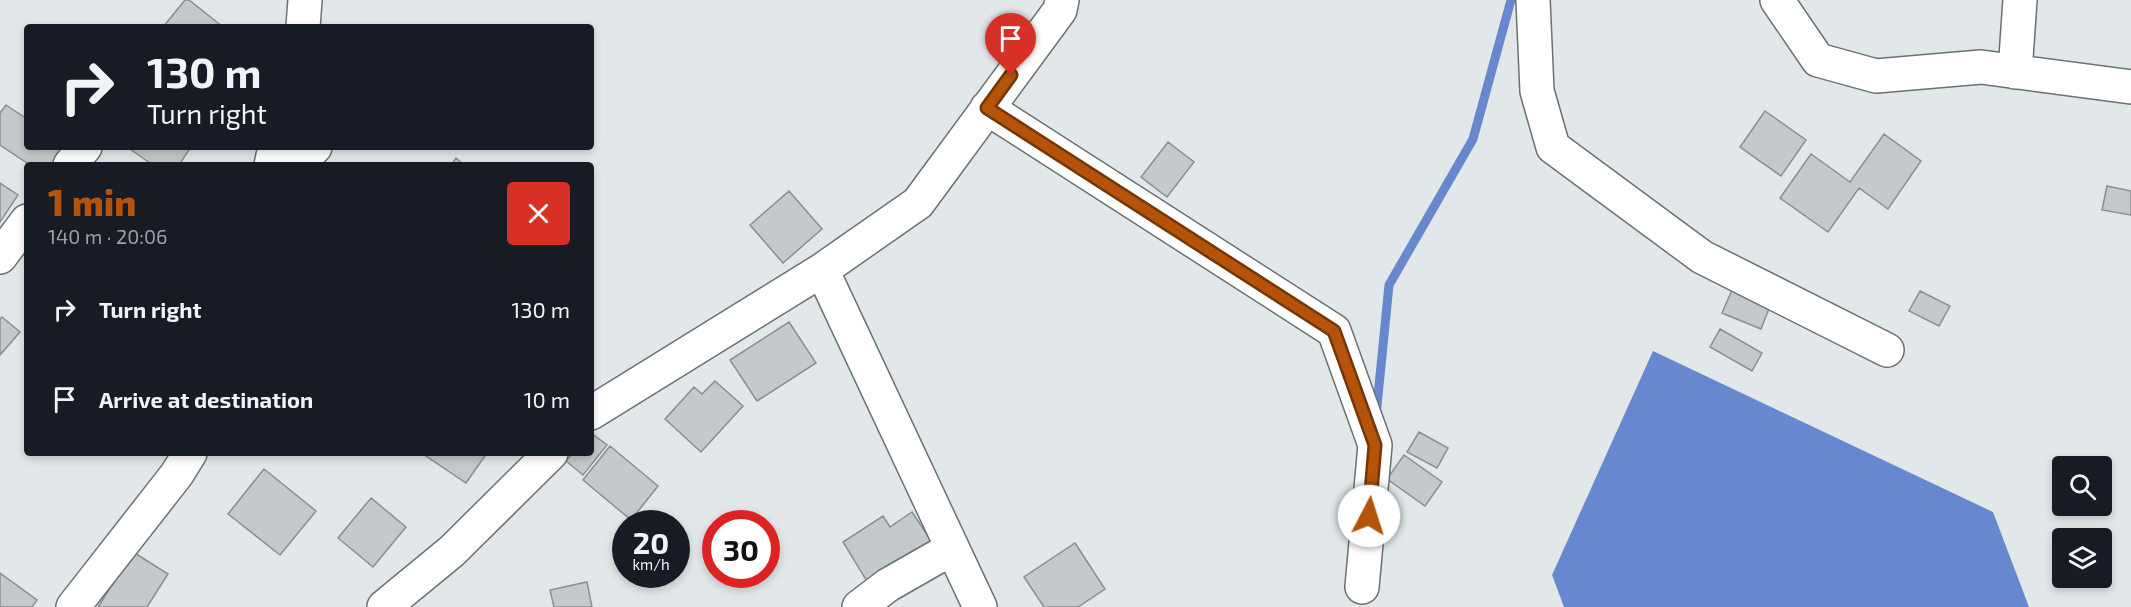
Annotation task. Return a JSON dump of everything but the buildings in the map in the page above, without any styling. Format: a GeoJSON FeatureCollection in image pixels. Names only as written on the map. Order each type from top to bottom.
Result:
{"type":"FeatureCollection","features":[{"type":"Feature","properties":{"kind":"street"},"geometry":{"type":"LineString","coordinates":[[303,24],[305,0]]}},
{"type":"Feature","properties":{"kind":"street"},"geometry":{"type":"LineString","coordinates":[[594,411],[822,270],[918,203],[1060,10],[1062,0]]}},
{"type":"Feature","properties":{"kind":"street"},"geometry":{"type":"LineString","coordinates":[[1533,0],[1537,91],[1553,147],[1701,256],[1887,350]]}},
{"type":"Feature","properties":{"kind":"street"},"geometry":{"type":"LineString","coordinates":[[1777,0],[1818,60],[1876,76],[1981,67],[2131,87]]}},
{"type":"Feature","properties":{"kind":"street"},"geometry":{"type":"LineString","coordinates":[[2015,72],[2020,0]]}},
{"type":"Feature","properties":{"kind":"street"},"geometry":{"type":"LineString","coordinates":[[987,108],[1334,331],[1375,445],[1362,587]]}},
{"type":"Feature","properties":{"kind":"street"},"geometry":{"type":"LineString","coordinates":[[72,162],[82,150]]}},
{"type":"Feature","properties":{"kind":"street"},"geometry":{"type":"LineString","coordinates":[[301,162],[312,150]]}},
{"type":"Feature","properties":{"kind":"street"},"geometry":{"type":"LineString","coordinates":[[0,256],[24,225]]}},
{"type":"Feature","properties":{"kind":"street"},"geometry":{"type":"LineString","coordinates":[[822,270],[980,607]]}},
{"type":"Feature","properties":{"kind":"street"},"geometry":{"type":"LineString","coordinates":[[73,607],[177,474],[188,456]]}},
{"type":"Feature","properties":{"kind":"street"},"geometry":{"type":"LineString","coordinates":[[384,607],[452,551],[548,456]]}},
{"type":"Feature","properties":{"kind":"street"},"geometry":{"type":"LineString","coordinates":[[860,607],[888,585],[951,549]]}},
{"type":"Feature","properties":{"kind":"water"},"geometry":{"type":"Polygon","coordinates":[[[1653,351],[1993,512],[2029,607],[1564,607],[1552,575],[1653,351]]]}},
{"type":"Feature","properties":{"kind":"waterway"},"geometry":{"type":"LineString","coordinates":[[1376,416],[1389,285],[1473,139],[1511,0]]}},
{"type":"Feature","properties":{"kind":"route"},"geometry":{"type":"LineString","coordinates":[[1011,75],[987,108],[1334,331],[1375,445],[1369,516]]}}]}
